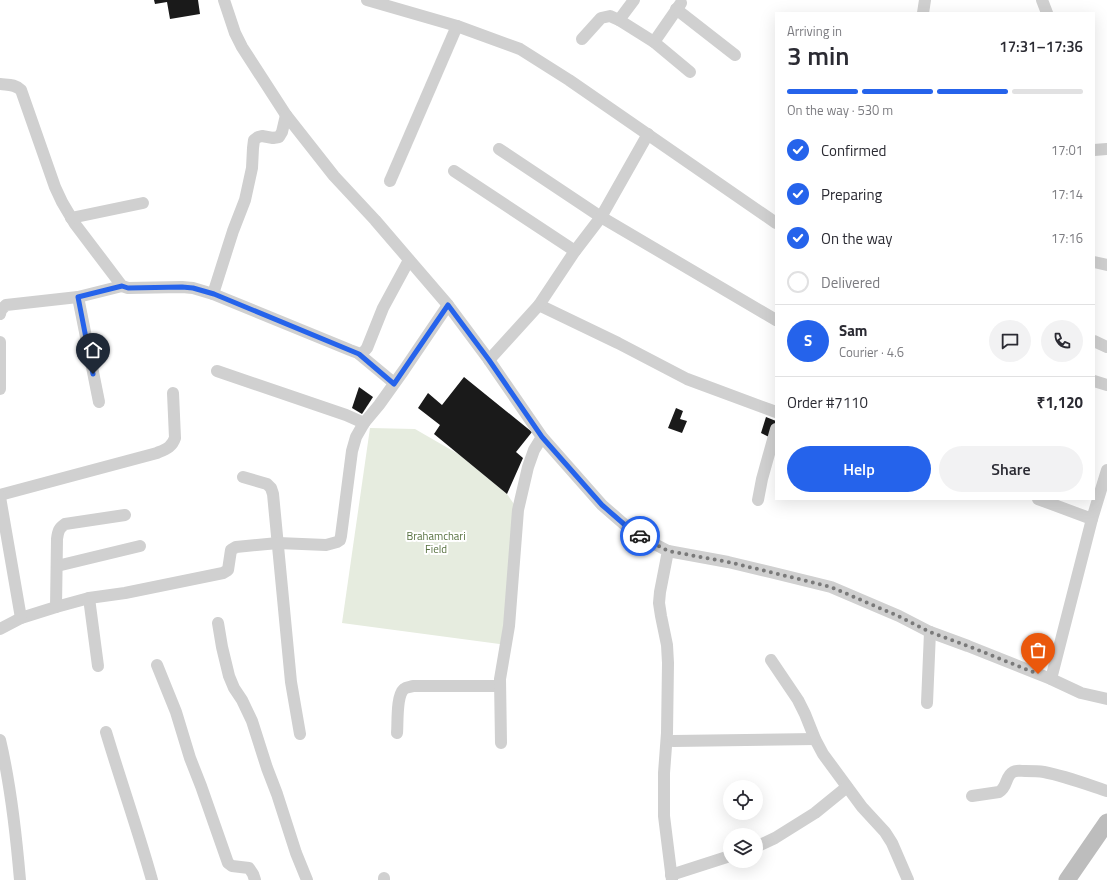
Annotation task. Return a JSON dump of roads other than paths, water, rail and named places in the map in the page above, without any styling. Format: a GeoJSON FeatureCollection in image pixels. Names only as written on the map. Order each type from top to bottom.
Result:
{"type":"FeatureCollection","features":[{"type":"Feature","properties":{"kind":"main road"},"geometry":{"type":"LineString","coordinates":[[1067,880],[1107,822]]}},
{"type":"Feature","properties":{"kind":"street"},"geometry":{"type":"LineString","coordinates":[[224,0],[235,33],[242,47],[286,115],[334,176],[375,220],[448,305],[489,360],[542,437],[608,510],[625,525],[641,537],[668,551],[735,564],[831,587],[898,616],[930,632],[1051,679],[1081,693],[1107,699]]}},
{"type":"Feature","properties":{"kind":"street"},"geometry":{"type":"LineString","coordinates":[[367,0],[457,26],[520,49],[569,80],[775,222]]}},
{"type":"Feature","properties":{"kind":"street"},"geometry":{"type":"LineString","coordinates":[[619,20],[634,0]]}},
{"type":"Feature","properties":{"kind":"street"},"geometry":{"type":"LineString","coordinates":[[923,12],[925,0]]}},
{"type":"Feature","properties":{"kind":"street"},"geometry":{"type":"LineString","coordinates":[[1042,0],[1047,12]]}},
{"type":"Feature","properties":{"kind":"street"},"geometry":{"type":"LineString","coordinates":[[654,42],[679,3],[735,55]]}},
{"type":"Feature","properties":{"kind":"street"},"geometry":{"type":"LineString","coordinates":[[582,39],[601,18],[610,16],[654,42],[690,72]]}},
{"type":"Feature","properties":{"kind":"street"},"geometry":{"type":"LineString","coordinates":[[390,181],[457,26]]}},
{"type":"Feature","properties":{"kind":"street"},"geometry":{"type":"LineString","coordinates":[[0,84],[13,85],[21,90],[55,187],[62,202],[71,218],[122,286]]}},
{"type":"Feature","properties":{"kind":"street"},"geometry":{"type":"LineString","coordinates":[[214,294],[233,232],[245,200],[252,168],[254,140],[262,136],[273,138],[279,137],[282,132],[286,115]]}},
{"type":"Feature","properties":{"kind":"street"},"geometry":{"type":"LineString","coordinates":[[489,360],[539,305],[575,251],[601,217],[648,134]]}},
{"type":"Feature","properties":{"kind":"street"},"geometry":{"type":"LineString","coordinates":[[499,149],[601,217],[775,319]]}},
{"type":"Feature","properties":{"kind":"street"},"geometry":{"type":"LineString","coordinates":[[1095,150],[1107,149]]}},
{"type":"Feature","properties":{"kind":"street"},"geometry":{"type":"LineString","coordinates":[[454,171],[575,251]]}},
{"type":"Feature","properties":{"kind":"street"},"geometry":{"type":"LineString","coordinates":[[71,218],[143,203]]}},
{"type":"Feature","properties":{"kind":"street"},"geometry":{"type":"LineString","coordinates":[[359,354],[364,352],[367,348],[383,308],[409,260]]}},
{"type":"Feature","properties":{"kind":"street"},"geometry":{"type":"LineString","coordinates":[[1095,262],[1107,265]]}},
{"type":"Feature","properties":{"kind":"street"},"geometry":{"type":"LineString","coordinates":[[0,314],[1,310],[6,305],[78,297],[122,286],[128,288],[193,288],[214,294],[359,354],[394,384]]}},
{"type":"Feature","properties":{"kind":"street"},"geometry":{"type":"LineString","coordinates":[[78,297],[99,402]]}},
{"type":"Feature","properties":{"kind":"street"},"geometry":{"type":"LineString","coordinates":[[0,629],[21,618],[89,598],[133,592],[223,573],[228,570],[231,550],[236,547],[278,543],[326,545],[333,544],[340,540],[352,450],[356,437],[364,423],[394,384],[448,305]]}},
{"type":"Feature","properties":{"kind":"street"},"geometry":{"type":"LineString","coordinates":[[539,305],[618,343],[686,379],[775,412]]}},
{"type":"Feature","properties":{"kind":"street"},"geometry":{"type":"LineString","coordinates":[[1095,341],[1107,347]]}},
{"type":"Feature","properties":{"kind":"street"},"geometry":{"type":"LineString","coordinates":[[0,342],[0,389]]}},
{"type":"Feature","properties":{"kind":"street"},"geometry":{"type":"LineString","coordinates":[[217,372],[346,414],[364,423]]}},
{"type":"Feature","properties":{"kind":"street"},"geometry":{"type":"LineString","coordinates":[[1095,381],[1107,385]]}},
{"type":"Feature","properties":{"kind":"street"},"geometry":{"type":"LineString","coordinates":[[21,618],[0,496],[157,453],[168,448],[173,443],[175,438],[173,393]]}},
{"type":"Feature","properties":{"kind":"street"},"geometry":{"type":"LineString","coordinates":[[758,500],[762,479],[775,433]]}},
{"type":"Feature","properties":{"kind":"street"},"geometry":{"type":"LineString","coordinates":[[501,743],[500,679],[509,626],[518,510],[528,467],[534,450],[542,437]]}},
{"type":"Feature","properties":{"kind":"street"},"geometry":{"type":"LineString","coordinates":[[1051,679],[1092,519],[1107,470]]}},
{"type":"Feature","properties":{"kind":"street"},"geometry":{"type":"LineString","coordinates":[[243,477],[267,484],[271,488],[273,494],[291,682],[300,734]]}},
{"type":"Feature","properties":{"kind":"street"},"geometry":{"type":"LineString","coordinates":[[1041,500],[1092,519]]}},
{"type":"Feature","properties":{"kind":"street"},"geometry":{"type":"LineString","coordinates":[[56,607],[57,539],[60,528],[65,524],[126,515]]}},
{"type":"Feature","properties":{"kind":"street"},"geometry":{"type":"LineString","coordinates":[[56,566],[140,546]]}},
{"type":"Feature","properties":{"kind":"street"},"geometry":{"type":"LineString","coordinates":[[668,551],[659,603],[667,645],[668,663],[664,816],[672,878],[723,859]]}},
{"type":"Feature","properties":{"kind":"street"},"geometry":{"type":"LineString","coordinates":[[89,598],[98,666]]}},
{"type":"Feature","properties":{"kind":"street"},"geometry":{"type":"LineString","coordinates":[[218,622],[229,676],[252,720],[296,853],[307,880]]}},
{"type":"Feature","properties":{"kind":"street"},"geometry":{"type":"LineString","coordinates":[[927,702],[930,632]]}},
{"type":"Feature","properties":{"kind":"street"},"geometry":{"type":"LineString","coordinates":[[771,660],[798,700],[823,754],[862,807],[892,843],[908,880]]}},
{"type":"Feature","properties":{"kind":"street"},"geometry":{"type":"LineString","coordinates":[[157,665],[176,712],[190,758],[228,863],[232,866],[249,868],[255,880]]}},
{"type":"Feature","properties":{"kind":"street"},"geometry":{"type":"LineString","coordinates":[[397,733],[400,696],[404,689],[408,687],[500,686]]}},
{"type":"Feature","properties":{"kind":"street"},"geometry":{"type":"LineString","coordinates":[[106,732],[152,880]]}},
{"type":"Feature","properties":{"kind":"street"},"geometry":{"type":"LineString","coordinates":[[673,741],[815,739]]}},
{"type":"Feature","properties":{"kind":"street"},"geometry":{"type":"LineString","coordinates":[[0,740],[11,795],[20,880]]}},
{"type":"Feature","properties":{"kind":"street"},"geometry":{"type":"LineString","coordinates":[[972,796],[999,792],[1005,786],[1010,774],[1013,771],[1043,772],[1107,791]]}},
{"type":"Feature","properties":{"kind":"street"},"geometry":{"type":"LineString","coordinates":[[763,844],[775,838],[815,813],[847,787]]}},
{"type":"Feature","properties":{"kind":"park label","name":"Brahamchari Field"},"geometry":{"type":"Point","coordinates":[436,542]}}]}
